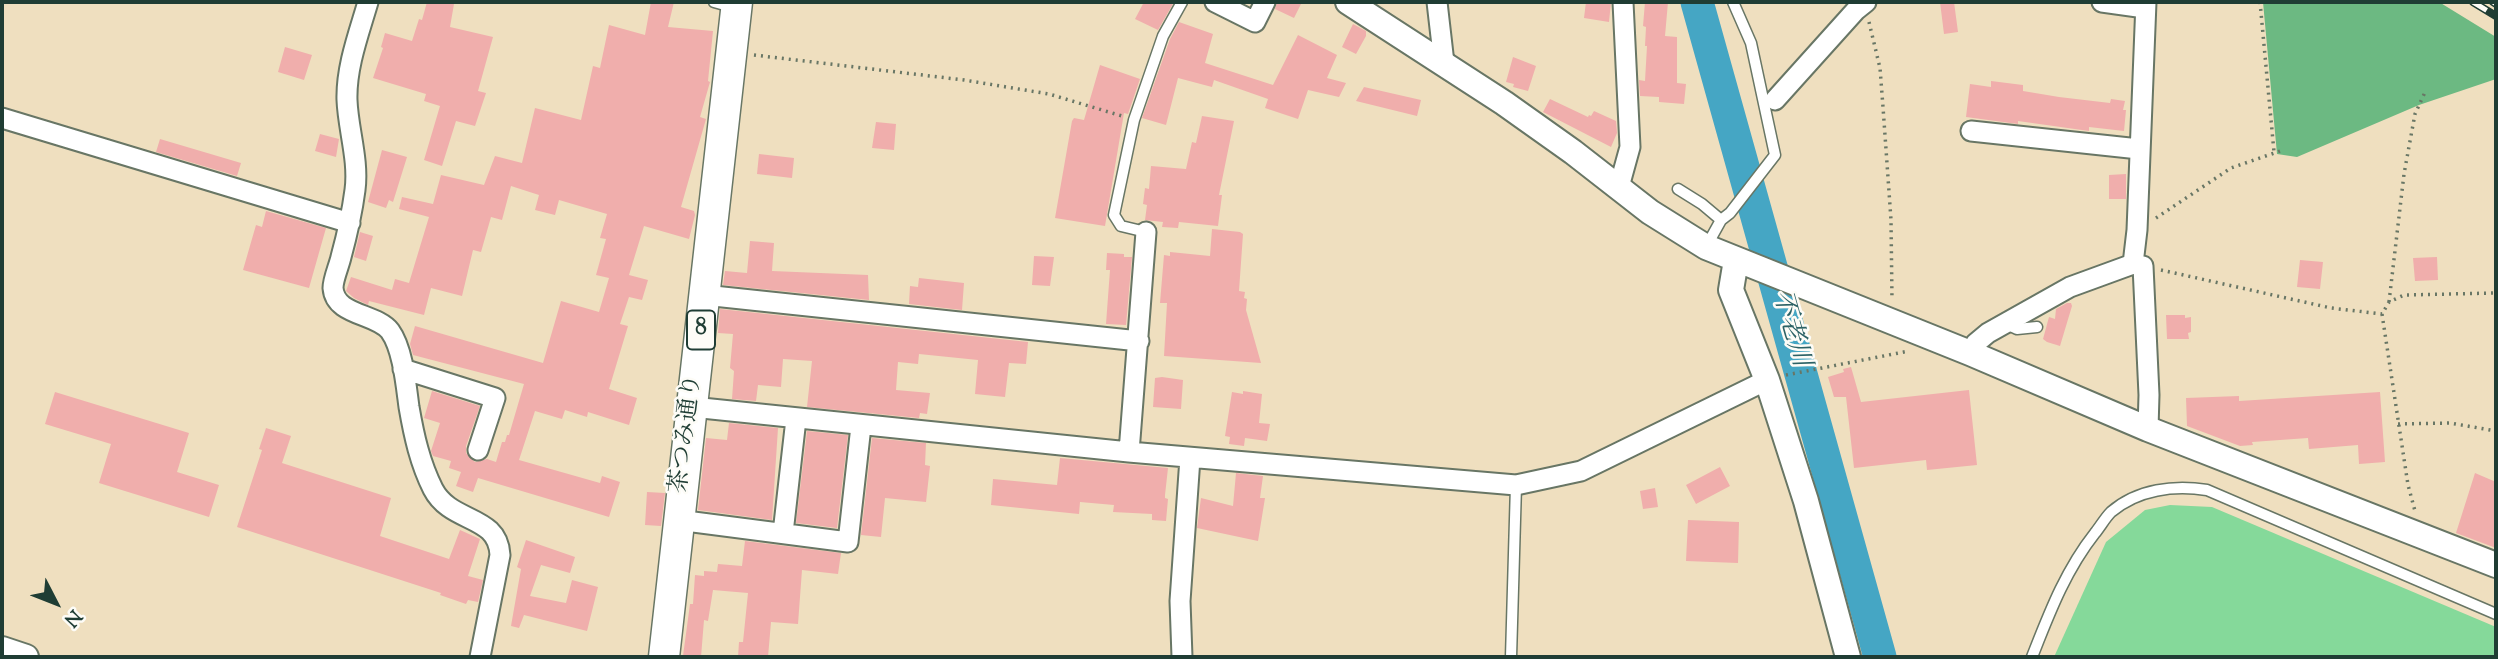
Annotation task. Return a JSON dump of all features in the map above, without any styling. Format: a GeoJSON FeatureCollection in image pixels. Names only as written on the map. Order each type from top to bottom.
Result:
{"type":"FeatureCollection","features":[{"type":"Feature","properties":{"kind":"main road","name":"茶つみ通り"},"geometry":{"type":"LineString","coordinates":[[664,657],[730,53],[729,4]]}},
{"type":"Feature","properties":{"kind":"street"},"geometry":{"type":"LineString","coordinates":[[368,2],[348,81],[347,100],[356,181],[350,223],[333,287],[344,307],[383,324],[391,333],[403,369],[421,464],[434,492],[458,514],[494,532],[499,544],[500,555],[480,657]]}},
{"type":"Feature","properties":{"kind":"street"},"geometry":{"type":"LineString","coordinates":[[1215,2],[1255,22],[1265,2]]}},
{"type":"Feature","properties":{"kind":"street"},"geometry":{"type":"LineString","coordinates":[[1348,2],[1444,63],[1650,212],[1706,247],[1970,353],[2148,429],[2496,565]]}},
{"type":"Feature","properties":{"kind":"street"},"geometry":{"type":"LineString","coordinates":[[1437,2],[1444,63]]}},
{"type":"Feature","properties":{"kind":"street"},"geometry":{"type":"LineString","coordinates":[[1619,187],[1630,147],[1623,2]]}},
{"type":"Feature","properties":{"kind":"street"},"geometry":{"type":"LineString","coordinates":[[1775,100],[1865,2]]}},
{"type":"Feature","properties":{"kind":"street"},"geometry":{"type":"LineString","coordinates":[[2102,2],[2146,5],[2137,230],[2149,395],[2148,429]]}},
{"type":"Feature","properties":{"kind":"street"},"geometry":{"type":"LineString","coordinates":[[2,118],[350,223]]}},
{"type":"Feature","properties":{"kind":"street"},"geometry":{"type":"LineString","coordinates":[[1971,131],[2139,149]]}},
{"type":"Feature","properties":{"kind":"street"},"geometry":{"type":"LineString","coordinates":[[1129,452],[1146,232]]}},
{"type":"Feature","properties":{"kind":"street"},"geometry":{"type":"LineString","coordinates":[[1743,263],[1731,290],[1773,379],[1848,657]]}},
{"type":"Feature","properties":{"kind":"street"},"geometry":{"type":"LineString","coordinates":[[1970,353],[1976,343],[2070,287],[2138,265]]}},
{"type":"Feature","properties":{"kind":"street"},"geometry":{"type":"LineString","coordinates":[[705,295],[1139,341]]}},
{"type":"Feature","properties":{"kind":"street"},"geometry":{"type":"LineString","coordinates":[[403,369],[495,398],[478,450]]}},
{"type":"Feature","properties":{"kind":"street"},"geometry":{"type":"LineString","coordinates":[[692,407],[1190,458],[1516,485],[1580,471],[1773,379]]}},
{"type":"Feature","properties":{"kind":"street"},"geometry":{"type":"LineString","coordinates":[[783,533],[796,419]]}},
{"type":"Feature","properties":{"kind":"street"},"geometry":{"type":"LineString","coordinates":[[678,520],[848,542],[861,426]]}},
{"type":"Feature","properties":{"kind":"street"},"geometry":{"type":"LineString","coordinates":[[1182,657],[1181,601],[1190,458]]}},
{"type":"Feature","properties":{"kind":"street"},"geometry":{"type":"LineString","coordinates":[[2,649],[26,657]]}},
{"type":"Feature","properties":{"kind":"lane"},"geometry":{"type":"LineString","coordinates":[[1146,232],[1121,226],[1114,215],[1134,120],[1163,36],[1182,2]]}},
{"type":"Feature","properties":{"kind":"lane"},"geometry":{"type":"LineString","coordinates":[[1706,247],[1775,155],[1751,43],[1733,2]]}},
{"type":"Feature","properties":{"kind":"lane"},"geometry":{"type":"LineString","coordinates":[[1678,189],[1726,217]]}},
{"type":"Feature","properties":{"kind":"lane"},"geometry":{"type":"LineString","coordinates":[[2006,324],[2017,329],[2037,327]]}},
{"type":"Feature","properties":{"kind":"lane"},"geometry":{"type":"LineString","coordinates":[[1511,657],[1516,485]]}},
{"type":"Feature","properties":{"kind":"lane"},"geometry":{"type":"LineString","coordinates":[[2032,657],[2060,587],[2089,540],[2111,513],[2134,498],[2162,488],[2188,487],[2207,490],[2496,614]]}},
{"type":"Feature","properties":{"kind":"path"},"geometry":{"type":"LineString","coordinates":[[1865,2],[1880,68],[1891,220],[1891,323]]}},
{"type":"Feature","properties":{"kind":"path"},"geometry":{"type":"LineString","coordinates":[[2260,2],[2274,152]]}},
{"type":"Feature","properties":{"kind":"path"},"geometry":{"type":"LineString","coordinates":[[730,53],[964,80],[1049,94],[1134,120]]}},
{"type":"Feature","properties":{"kind":"path"},"geometry":{"type":"LineString","coordinates":[[2420,534],[2408,485],[2382,314],[2389,302],[2404,174],[2415,114],[2426,90]]}},
{"type":"Feature","properties":{"kind":"path"},"geometry":{"type":"LineString","coordinates":[[2137,230],[2231,167],[2283,149]]}},
{"type":"Feature","properties":{"kind":"path"},"geometry":{"type":"LineString","coordinates":[[2138,265],[2331,308],[2382,314]]}},
{"type":"Feature","properties":{"kind":"path"},"geometry":{"type":"LineString","coordinates":[[2389,302],[2403,295],[2496,293]]}},
{"type":"Feature","properties":{"kind":"path"},"geometry":{"type":"LineString","coordinates":[[1773,379],[1808,369],[1911,351]]}},
{"type":"Feature","properties":{"kind":"path"},"geometry":{"type":"LineString","coordinates":[[2398,424],[2450,423],[2496,430]]}},
{"type":"Feature","properties":{"kind":"green space"},"geometry":{"type":"Polygon","coordinates":[[[2263,2],[2439,2],[2496,37],[2496,79],[2419,105],[2297,157],[2277,154],[2263,2]]]}},
{"type":"Feature","properties":{"kind":"green space"},"geometry":{"type":"Polygon","coordinates":[[[2170,505],[2212,507],[2496,627],[2496,657],[2054,657],[2106,542],[2145,510],[2170,505]]]}},
{"type":"Feature","properties":{"kind":"building"},"geometry":{"type":"Polygon","coordinates":[[[427,2],[454,4],[450,27],[493,37],[478,91],[486,93],[475,126],[456,121],[442,166],[424,160],[440,106],[424,101],[426,94],[373,78],[385,33],[412,41],[427,2]]]}},
{"type":"Feature","properties":{"kind":"building"},"geometry":{"type":"Polygon","coordinates":[[[651,2],[674,2],[668,27],[713,31],[710,82],[700,117],[706,119],[681,207],[694,211],[695,215],[689,239],[644,226],[629,275],[648,280],[642,300],[629,297],[620,324],[628,326],[609,389],[637,398],[629,425],[588,412],[587,417],[565,410],[562,419],[535,411],[519,460],[600,483],[602,476],[620,482],[609,517],[478,478],[473,492],[456,486],[461,472],[449,468],[451,461],[433,456],[431,451],[440,423],[424,418],[432,391],[480,406],[466,453],[475,462],[487,459],[496,462],[502,442],[505,442],[509,435],[524,384],[413,355],[410,344],[415,326],[543,363],[561,301],[599,312],[609,278],[596,275],[606,239],[600,238],[607,214],[559,200],[555,215],[535,210],[539,195],[511,186],[502,220],[491,217],[481,252],[473,250],[462,296],[431,288],[424,315],[369,301],[368,305],[354,298],[346,291],[351,277],[392,290],[395,279],[409,283],[429,217],[399,209],[402,197],[433,204],[441,175],[484,185],[495,156],[522,163],[535,108],[581,120],[593,66],[600,68],[609,25],[645,35],[651,2]]]}},
{"type":"Feature","properties":{"kind":"building"},"geometry":{"type":"Polygon","coordinates":[[[1144,2],[1174,2],[1158,30],[1135,19],[1144,2]]]}},
{"type":"Feature","properties":{"kind":"building"},"geometry":{"type":"Polygon","coordinates":[[[1277,2],[1302,2],[1294,18],[1275,9],[1277,2]]]}},
{"type":"Feature","properties":{"kind":"building"},"geometry":{"type":"Polygon","coordinates":[[[1586,2],[1611,2],[1609,22],[1584,18],[1586,2]]]}},
{"type":"Feature","properties":{"kind":"building"},"geometry":{"type":"Polygon","coordinates":[[[1645,2],[1668,2],[1665,36],[1677,37],[1677,83],[1686,84],[1684,104],[1659,102],[1659,97],[1640,96],[1639,80],[1645,81],[1647,46],[1646,27],[1643,26],[1645,2]]]}},
{"type":"Feature","properties":{"kind":"building"},"geometry":{"type":"Polygon","coordinates":[[[1940,2],[1954,2],[1958,32],[1944,34],[1940,2]]]}},
{"type":"Feature","properties":{"kind":"building"},"geometry":{"type":"Polygon","coordinates":[[[1179,22],[1213,34],[1205,63],[1273,85],[1298,35],[1337,55],[1327,78],[1346,83],[1339,97],[1308,90],[1298,119],[1265,108],[1268,99],[1214,80],[1212,87],[1178,78],[1166,125],[1142,118],[1170,39],[1179,22]]]}},
{"type":"Feature","properties":{"kind":"building"},"geometry":{"type":"Polygon","coordinates":[[[1353,24],[1366,31],[1356,54],[1342,47],[1353,24]]]}},
{"type":"Feature","properties":{"kind":"building"},"geometry":{"type":"Polygon","coordinates":[[[285,47],[312,55],[304,80],[278,72],[285,47]]]}},
{"type":"Feature","properties":{"kind":"building"},"geometry":{"type":"Polygon","coordinates":[[[1513,57],[1536,66],[1528,91],[1506,82],[1513,57]]]}},
{"type":"Feature","properties":{"kind":"building"},"geometry":{"type":"Polygon","coordinates":[[[1100,65],[1140,79],[1128,114],[1124,113],[1105,226],[1055,218],[1072,121],[1074,118],[1084,120],[1100,65]]]}},
{"type":"Feature","properties":{"kind":"building"},"geometry":{"type":"Polygon","coordinates":[[[1991,81],[2023,85],[2023,91],[2059,97],[2110,103],[2111,99],[2125,101],[2124,131],[2089,127],[2089,131],[1966,117],[1970,84],[1991,87],[1991,81]]]}},
{"type":"Feature","properties":{"kind":"building"},"geometry":{"type":"Polygon","coordinates":[[[1364,87],[1421,100],[1417,116],[1356,101],[1364,87]]]}},
{"type":"Feature","properties":{"kind":"building"},"geometry":{"type":"Polygon","coordinates":[[[1550,99],[1588,117],[1594,111],[1616,121],[1617,133],[1611,147],[1543,112],[1550,99]]]}},
{"type":"Feature","properties":{"kind":"building"},"geometry":{"type":"Polygon","coordinates":[[[1202,116],[1234,121],[1219,195],[1222,195],[1218,226],[1179,222],[1178,228],[1162,227],[1163,222],[1145,220],[1147,205],[1143,204],[1145,188],[1149,189],[1151,166],[1186,169],[1202,116]]]}},
{"type":"Feature","properties":{"kind":"building"},"geometry":{"type":"Polygon","coordinates":[[[876,122],[896,124],[894,150],[872,148],[876,122]]]}},
{"type":"Feature","properties":{"kind":"building"},"geometry":{"type":"Polygon","coordinates":[[[320,134],[339,139],[336,157],[315,151],[320,134]]]}},
{"type":"Feature","properties":{"kind":"building"},"geometry":{"type":"Polygon","coordinates":[[[160,139],[241,163],[237,176],[156,152],[160,139]]]}},
{"type":"Feature","properties":{"kind":"building"},"geometry":{"type":"Polygon","coordinates":[[[382,150],[407,157],[393,202],[389,200],[386,208],[368,202],[382,150]]]}},
{"type":"Feature","properties":{"kind":"building"},"geometry":{"type":"Polygon","coordinates":[[[759,154],[794,158],[792,178],[757,174],[759,154]]]}},
{"type":"Feature","properties":{"kind":"building"},"geometry":{"type":"Polygon","coordinates":[[[2126,174],[2126,199],[2109,199],[2109,175],[2126,174]]]}},
{"type":"Feature","properties":{"kind":"building"},"geometry":{"type":"Polygon","coordinates":[[[266,211],[326,228],[309,288],[243,270],[256,225],[262,227],[266,211]]]}},
{"type":"Feature","properties":{"kind":"building"},"geometry":{"type":"Polygon","coordinates":[[[1212,229],[1243,234],[1239,291],[1245,292],[1246,310],[1261,363],[1164,356],[1167,303],[1160,303],[1164,255],[1170,256],[1170,252],[1210,256],[1212,229]]]}},
{"type":"Feature","properties":{"kind":"building"},"geometry":{"type":"Polygon","coordinates":[[[360,232],[373,236],[366,261],[354,257],[360,232]]]}},
{"type":"Feature","properties":{"kind":"building"},"geometry":{"type":"Polygon","coordinates":[[[750,241],[774,243],[772,271],[868,275],[869,300],[723,285],[725,271],[747,273],[750,241]]]}},
{"type":"Feature","properties":{"kind":"building"},"geometry":{"type":"Polygon","coordinates":[[[1107,253],[1132,257],[1126,325],[1106,324],[1110,270],[1106,270],[1107,253]]]}},
{"type":"Feature","properties":{"kind":"building"},"geometry":{"type":"Polygon","coordinates":[[[1034,256],[1054,257],[1050,286],[1032,285],[1034,256]]]}},
{"type":"Feature","properties":{"kind":"building"},"geometry":{"type":"Polygon","coordinates":[[[2437,257],[2438,280],[2415,281],[2413,258],[2437,257]]]}},
{"type":"Feature","properties":{"kind":"building"},"geometry":{"type":"Polygon","coordinates":[[[2300,260],[2323,262],[2320,289],[2297,287],[2300,260]]]}},
{"type":"Feature","properties":{"kind":"building"},"geometry":{"type":"Polygon","coordinates":[[[919,278],[964,283],[962,310],[909,304],[910,286],[918,287],[919,278]]]}},
{"type":"Feature","properties":{"kind":"building"},"geometry":{"type":"Polygon","coordinates":[[[2067,303],[2072,306],[2060,346],[2047,342],[2043,339],[2049,317],[2055,319],[2056,309],[2067,303]]]}},
{"type":"Feature","properties":{"kind":"building"},"geometry":{"type":"Polygon","coordinates":[[[720,309],[1028,342],[1026,364],[1009,363],[1005,397],[975,394],[978,360],[919,354],[918,364],[898,362],[896,390],[930,393],[927,414],[920,413],[919,418],[807,407],[812,361],[783,359],[781,387],[758,385],[756,401],[732,399],[734,371],[730,368],[733,334],[718,333],[720,309]]]}},
{"type":"Feature","properties":{"kind":"building"},"geometry":{"type":"Polygon","coordinates":[[[2166,315],[2191,317],[2189,339],[2167,339],[2166,315]]]}},
{"type":"Feature","properties":{"kind":"building"},"geometry":{"type":"Polygon","coordinates":[[[1851,367],[1861,402],[1969,390],[1977,465],[1927,470],[1926,460],[1854,468],[1846,397],[1834,397],[1828,377],[1851,367]]]}},
{"type":"Feature","properties":{"kind":"building"},"geometry":{"type":"Polygon","coordinates":[[[1155,378],[1183,380],[1181,409],[1153,407],[1155,378]]]}},
{"type":"Feature","properties":{"kind":"building"},"geometry":{"type":"Polygon","coordinates":[[[1243,391],[1262,394],[1259,423],[1270,424],[1267,441],[1245,438],[1244,446],[1229,444],[1230,437],[1225,436],[1232,392],[1243,394],[1243,391]]]}},
{"type":"Feature","properties":{"kind":"building"},"geometry":{"type":"Polygon","coordinates":[[[55,392],[189,433],[177,472],[219,485],[209,517],[99,483],[111,444],[45,424],[55,392]]]}},
{"type":"Feature","properties":{"kind":"building"},"geometry":{"type":"Polygon","coordinates":[[[2380,392],[2385,462],[2359,464],[2358,445],[2309,449],[2308,438],[2252,442],[2253,445],[2240,446],[2187,426],[2186,398],[2239,396],[2239,401],[2380,392]]]}},
{"type":"Feature","properties":{"kind":"building"},"geometry":{"type":"Polygon","coordinates":[[[729,423],[778,428],[772,520],[698,510],[706,438],[727,440],[729,423]]]}},
{"type":"Feature","properties":{"kind":"building"},"geometry":{"type":"Polygon","coordinates":[[[266,428],[291,436],[282,463],[391,498],[380,536],[449,559],[460,530],[480,539],[468,576],[483,580],[478,602],[468,600],[466,604],[440,595],[441,593],[237,527],[262,450],[259,449],[266,428]]]}},
{"type":"Feature","properties":{"kind":"building"},"geometry":{"type":"Polygon","coordinates":[[[807,431],[848,435],[837,528],[796,523],[807,431]]]}},
{"type":"Feature","properties":{"kind":"building"},"geometry":{"type":"Polygon","coordinates":[[[872,438],[926,443],[925,465],[930,466],[926,502],[885,498],[881,537],[861,535],[872,438]]]}},
{"type":"Feature","properties":{"kind":"building"},"geometry":{"type":"Polygon","coordinates":[[[1060,458],[1168,468],[1166,521],[1152,520],[1152,514],[1113,512],[1114,505],[1080,502],[1079,514],[991,505],[993,479],[1057,485],[1060,458]]]}},
{"type":"Feature","properties":{"kind":"building"},"geometry":{"type":"Polygon","coordinates":[[[1720,467],[1730,486],[1696,504],[1686,485],[1720,467]]]}},
{"type":"Feature","properties":{"kind":"building"},"geometry":{"type":"Polygon","coordinates":[[[1236,473],[1263,476],[1260,498],[1265,498],[1258,541],[1197,528],[1201,498],[1233,506],[1236,473]]]}},
{"type":"Feature","properties":{"kind":"building"},"geometry":{"type":"Polygon","coordinates":[[[2475,473],[2496,482],[2496,548],[2456,533],[2475,473]]]}},
{"type":"Feature","properties":{"kind":"building"},"geometry":{"type":"Polygon","coordinates":[[[1655,488],[1658,507],[1643,509],[1640,491],[1655,488]]]}},
{"type":"Feature","properties":{"kind":"building"},"geometry":{"type":"Polygon","coordinates":[[[647,492],[665,493],[661,526],[645,525],[647,492]]]}},
{"type":"Feature","properties":{"kind":"building"},"geometry":{"type":"Polygon","coordinates":[[[1688,520],[1739,522],[1738,563],[1686,561],[1688,520]]]}},
{"type":"Feature","properties":{"kind":"building"},"geometry":{"type":"Polygon","coordinates":[[[526,540],[575,557],[570,573],[541,565],[530,596],[566,603],[572,580],[598,587],[587,631],[524,615],[519,628],[511,626],[521,569],[517,567],[526,540]]]}},
{"type":"Feature","properties":{"kind":"building"},"geometry":{"type":"Polygon","coordinates":[[[745,541],[841,553],[838,574],[802,570],[798,624],[771,622],[768,657],[738,657],[739,642],[743,642],[748,593],[713,590],[708,621],[704,620],[701,657],[683,656],[690,604],[693,604],[695,575],[704,576],[704,571],[717,572],[718,564],[742,566],[745,541]]]}},
{"type":"Feature","properties":{"kind":"waterway","name":"不老川"},"geometry":{"type":"LineString","coordinates":[[1697,2],[1880,657]]}},
{"type":"Feature","properties":{"kind":"railway"},"geometry":{"type":"LineString","coordinates":[[2473,2],[2496,16]]}}]}
